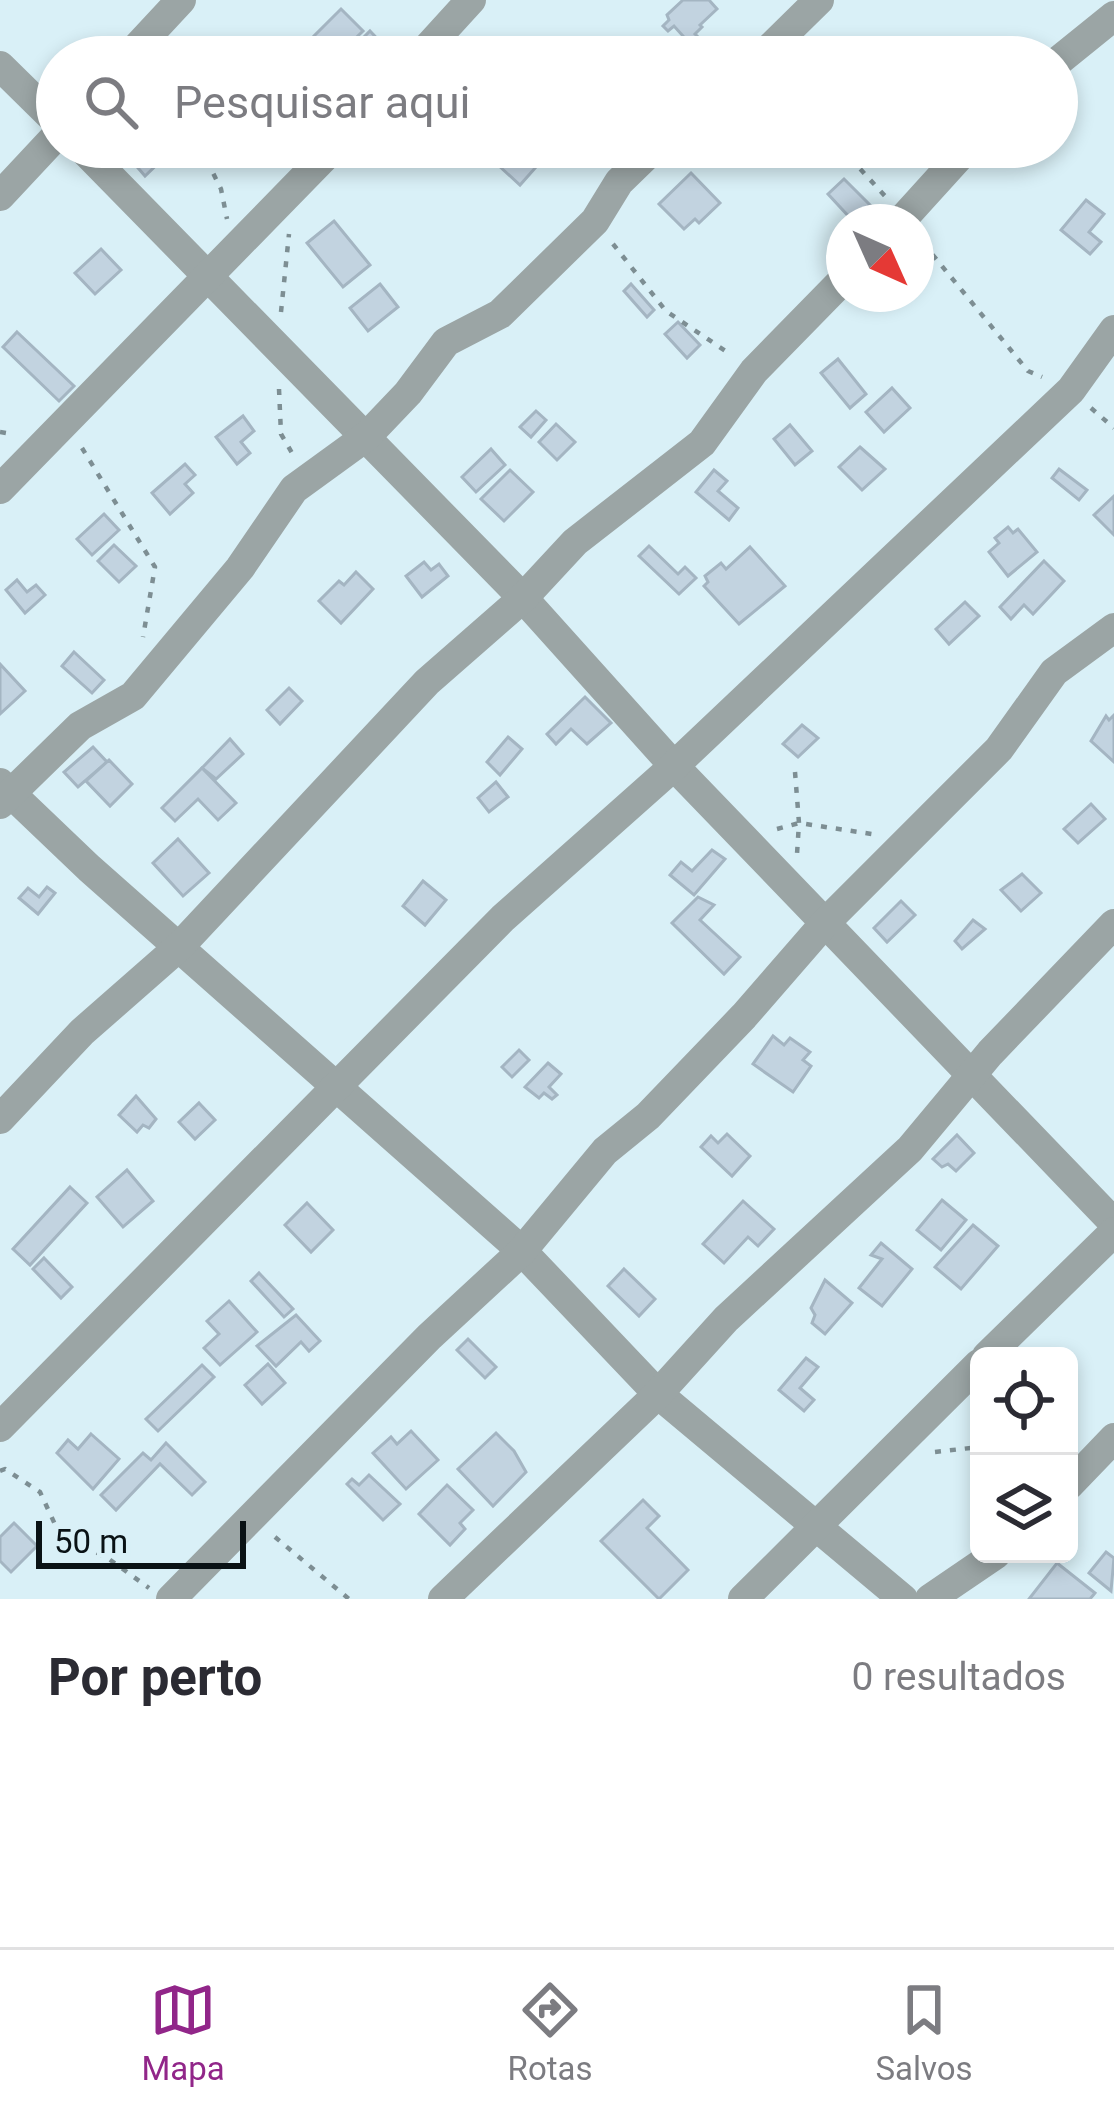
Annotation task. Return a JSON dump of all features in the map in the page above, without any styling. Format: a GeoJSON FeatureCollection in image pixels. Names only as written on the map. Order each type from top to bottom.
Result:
{"type":"FeatureCollection","features":[{"type":"Feature","properties":{"kind":"street"},"geometry":{"type":"LineString","coordinates":[[148,36],[181,0]]}},
{"type":"Feature","properties":{"kind":"street"},"geometry":{"type":"LineString","coordinates":[[438,36],[471,0]]}},
{"type":"Feature","properties":{"kind":"street"},"geometry":{"type":"LineString","coordinates":[[782,36],[818,0]]}},
{"type":"Feature","properties":{"kind":"street"},"geometry":{"type":"LineString","coordinates":[[1078,45],[1114,16]]}},
{"type":"Feature","properties":{"kind":"street"},"geometry":{"type":"LineString","coordinates":[[0,66],[36,101]]}},
{"type":"Feature","properties":{"kind":"street"},"geometry":{"type":"LineString","coordinates":[[0,196],[36,157]]}},
{"type":"Feature","properties":{"kind":"street"},"geometry":{"type":"LineString","coordinates":[[101,168],[523,598],[790,889],[1114,1223]]}},
{"type":"Feature","properties":{"kind":"street"},"geometry":{"type":"LineString","coordinates":[[0,489],[313,168]]}},
{"type":"Feature","properties":{"kind":"street"},"geometry":{"type":"LineString","coordinates":[[634,168],[595,221],[500,314],[446,342],[408,393],[367,436],[294,489],[240,568],[133,696],[80,726],[3,793],[522,1251],[658,1394],[903,1599]]}},
{"type":"Feature","properties":{"kind":"street"},"geometry":{"type":"LineString","coordinates":[[922,204],[951,168]]}},
{"type":"Feature","properties":{"kind":"street"},"geometry":{"type":"LineString","coordinates":[[0,1119],[82,1032],[180,946],[427,682],[523,598],[575,542],[702,443],[754,371],[826,297]]}},
{"type":"Feature","properties":{"kind":"street"},"geometry":{"type":"LineString","coordinates":[[0,1427],[503,918],[922,536],[1071,390],[1114,330]]}},
{"type":"Feature","properties":{"kind":"street"},"geometry":{"type":"LineString","coordinates":[[168,1599],[429,1337],[522,1251],[605,1151],[648,1116],[824,924],[999,749],[1054,672],[1114,628]]}},
{"type":"Feature","properties":{"kind":"street"},"geometry":{"type":"LineString","coordinates":[[443,1599],[658,1394],[726,1319],[910,1150],[990,1053],[1114,924]]}},
{"type":"Feature","properties":{"kind":"street"},"geometry":{"type":"LineString","coordinates":[[996,1347],[1114,1232]]}},
{"type":"Feature","properties":{"kind":"street"},"geometry":{"type":"LineString","coordinates":[[742,1599],[970,1373]]}},
{"type":"Feature","properties":{"kind":"street"},"geometry":{"type":"LineString","coordinates":[[1078,1476],[1114,1438]]}},
{"type":"Feature","properties":{"kind":"street"},"geometry":{"type":"LineString","coordinates":[[930,1599],[983,1563]]}},
{"type":"Feature","properties":{"kind":"path"},"geometry":{"type":"LineString","coordinates":[[858,168],[889,204]]}},
{"type":"Feature","properties":{"kind":"path"},"geometry":{"type":"LineString","coordinates":[[595,221],[666,310],[754,371]]}},
{"type":"Feature","properties":{"kind":"path"},"geometry":{"type":"LineString","coordinates":[[934,258],[1028,371],[1071,390],[1114,428]]}},
{"type":"Feature","properties":{"kind":"path"},"geometry":{"type":"LineString","coordinates":[[0,432],[81,447],[155,567],[133,696]]}},
{"type":"Feature","properties":{"kind":"path"},"geometry":{"type":"LineString","coordinates":[[790,889],[800,824],[795,772]]}},
{"type":"Feature","properties":{"kind":"path"},"geometry":{"type":"LineString","coordinates":[[742,838],[800,824],[909,839]]}},
{"type":"Feature","properties":{"kind":"path"},"geometry":{"type":"LineString","coordinates":[[0,1471],[5,1469],[40,1492],[59,1533],[109,1558],[168,1599]]}},
{"type":"Feature","properties":{"kind":"path"},"geometry":{"type":"LineString","coordinates":[[254,1516],[349,1599]]}},
{"type":"Feature","properties":{"kind":"building"},"geometry":{"type":"Polygon","coordinates":[[[683,0],[709,0],[717,9],[700,25],[697,36],[683,36],[674,26],[668,31],[663,26],[683,0]]]}},
{"type":"Feature","properties":{"kind":"building"},"geometry":{"type":"Polygon","coordinates":[[[341,9],[363,31],[358,36],[314,36],[341,9]]]}},
{"type":"Feature","properties":{"kind":"building"},"geometry":{"type":"Polygon","coordinates":[[[501,168],[535,168],[520,185],[501,168]]]}},
{"type":"Feature","properties":{"kind":"building"},"geometry":{"type":"Polygon","coordinates":[[[691,173],[720,203],[699,223],[695,219],[684,229],[659,204],[691,173]]]}},
{"type":"Feature","properties":{"kind":"building"},"geometry":{"type":"Polygon","coordinates":[[[844,179],[869,204],[837,204],[828,194],[844,179]]]}},
{"type":"Feature","properties":{"kind":"building"},"geometry":{"type":"Polygon","coordinates":[[[1086,200],[1104,214],[1089,232],[1101,242],[1090,254],[1061,230],[1086,200]]]}},
{"type":"Feature","properties":{"kind":"building"},"geometry":{"type":"Polygon","coordinates":[[[334,221],[370,265],[343,287],[307,243],[334,221]]]}},
{"type":"Feature","properties":{"kind":"building"},"geometry":{"type":"Polygon","coordinates":[[[101,249],[121,270],[95,294],[75,273],[101,249]]]}},
{"type":"Feature","properties":{"kind":"building"},"geometry":{"type":"Polygon","coordinates":[[[380,284],[398,307],[368,331],[350,308],[380,284]]]}},
{"type":"Feature","properties":{"kind":"building"},"geometry":{"type":"Polygon","coordinates":[[[631,284],[654,310],[647,317],[624,291],[631,284]]]}},
{"type":"Feature","properties":{"kind":"building"},"geometry":{"type":"Polygon","coordinates":[[[678,322],[700,345],[687,358],[665,334],[678,322]]]}},
{"type":"Feature","properties":{"kind":"building"},"geometry":{"type":"Polygon","coordinates":[[[17,332],[74,386],[59,401],[3,347],[17,332]]]}},
{"type":"Feature","properties":{"kind":"building"},"geometry":{"type":"Polygon","coordinates":[[[838,359],[866,394],[850,408],[821,373],[838,359]]]}},
{"type":"Feature","properties":{"kind":"building"},"geometry":{"type":"Polygon","coordinates":[[[892,388],[910,408],[884,432],[866,412],[892,388]]]}},
{"type":"Feature","properties":{"kind":"building"},"geometry":{"type":"Polygon","coordinates":[[[536,411],[546,420],[531,437],[520,427],[536,411]]]}},
{"type":"Feature","properties":{"kind":"building"},"geometry":{"type":"Polygon","coordinates":[[[243,416],[254,431],[241,442],[250,453],[237,464],[216,437],[243,416]]]}},
{"type":"Feature","properties":{"kind":"building"},"geometry":{"type":"Polygon","coordinates":[[[556,424],[575,442],[557,460],[539,442],[556,424]]]}},
{"type":"Feature","properties":{"kind":"building"},"geometry":{"type":"Polygon","coordinates":[[[790,425],[812,451],[795,465],[774,439],[790,425]]]}},
{"type":"Feature","properties":{"kind":"building"},"geometry":{"type":"Polygon","coordinates":[[[860,447],[885,469],[862,490],[839,467],[860,447]]]}},
{"type":"Feature","properties":{"kind":"building"},"geometry":{"type":"Polygon","coordinates":[[[491,449],[505,465],[476,492],[462,477],[491,449]]]}},
{"type":"Feature","properties":{"kind":"building"},"geometry":{"type":"Polygon","coordinates":[[[185,464],[195,475],[185,484],[193,493],[170,514],[152,493],[185,464]]]}},
{"type":"Feature","properties":{"kind":"building"},"geometry":{"type":"Polygon","coordinates":[[[1059,469],[1087,490],[1079,500],[1052,478],[1059,469]]]}},
{"type":"Feature","properties":{"kind":"building"},"geometry":{"type":"Polygon","coordinates":[[[510,470],[533,492],[504,521],[481,499],[510,470]]]}},
{"type":"Feature","properties":{"kind":"building"},"geometry":{"type":"Polygon","coordinates":[[[714,470],[727,481],[718,491],[738,508],[729,520],[696,492],[714,470]]]}},
{"type":"Feature","properties":{"kind":"building"},"geometry":{"type":"Polygon","coordinates":[[[1114,496],[1114,535],[1094,515],[1114,496]]]}},
{"type":"Feature","properties":{"kind":"building"},"geometry":{"type":"Polygon","coordinates":[[[104,514],[119,530],[92,555],[77,539],[104,514]]]}},
{"type":"Feature","properties":{"kind":"building"},"geometry":{"type":"Polygon","coordinates":[[[1008,527],[1013,533],[1018,529],[1037,552],[1008,576],[989,552],[999,543],[995,538],[1008,527]]]}},
{"type":"Feature","properties":{"kind":"building"},"geometry":{"type":"Polygon","coordinates":[[[114,545],[136,566],[119,582],[98,561],[114,545]]]}},
{"type":"Feature","properties":{"kind":"building"},"geometry":{"type":"Polygon","coordinates":[[[649,546],[678,574],[685,567],[696,578],[679,594],[639,556],[649,546]]]}},
{"type":"Feature","properties":{"kind":"building"},"geometry":{"type":"Polygon","coordinates":[[[750,547],[785,586],[739,624],[704,586],[705,576],[721,563],[726,569],[750,547]]]}},
{"type":"Feature","properties":{"kind":"building"},"geometry":{"type":"Polygon","coordinates":[[[1044,561],[1064,581],[1033,614],[1024,605],[1011,619],[1000,607],[1044,561]]]}},
{"type":"Feature","properties":{"kind":"building"},"geometry":{"type":"Polygon","coordinates":[[[424,562],[431,570],[439,564],[448,576],[422,597],[406,576],[424,562]]]}},
{"type":"Feature","properties":{"kind":"building"},"geometry":{"type":"Polygon","coordinates":[[[356,572],[373,589],[341,623],[319,601],[356,572]]]}},
{"type":"Feature","properties":{"kind":"building"},"geometry":{"type":"Polygon","coordinates":[[[17,580],[27,592],[36,585],[45,595],[25,613],[6,590],[17,580]]]}},
{"type":"Feature","properties":{"kind":"building"},"geometry":{"type":"Polygon","coordinates":[[[965,602],[979,616],[949,644],[936,629],[965,602]]]}},
{"type":"Feature","properties":{"kind":"building"},"geometry":{"type":"Polygon","coordinates":[[[74,652],[104,680],[92,693],[62,666],[74,652]]]}},
{"type":"Feature","properties":{"kind":"building"},"geometry":{"type":"Polygon","coordinates":[[[0,664],[25,691],[0,714],[0,664]]]}},
{"type":"Feature","properties":{"kind":"building"},"geometry":{"type":"Polygon","coordinates":[[[289,688],[302,701],[280,724],[267,710],[289,688]]]}},
{"type":"Feature","properties":{"kind":"building"},"geometry":{"type":"Polygon","coordinates":[[[585,697],[611,723],[587,744],[571,729],[556,744],[547,734],[585,697]]]}},
{"type":"Feature","properties":{"kind":"building"},"geometry":{"type":"Polygon","coordinates":[[[1114,715],[1114,762],[1091,741],[1106,716],[1109,720],[1114,715]]]}},
{"type":"Feature","properties":{"kind":"building"},"geometry":{"type":"Polygon","coordinates":[[[802,725],[818,738],[798,757],[783,744],[802,725]]]}},
{"type":"Feature","properties":{"kind":"building"},"geometry":{"type":"Polygon","coordinates":[[[508,737],[522,749],[500,775],[487,762],[508,737]]]}},
{"type":"Feature","properties":{"kind":"building"},"geometry":{"type":"Polygon","coordinates":[[[230,739],[243,754],[216,779],[202,768],[230,739]]]}},
{"type":"Feature","properties":{"kind":"building"},"geometry":{"type":"Polygon","coordinates":[[[93,747],[107,762],[78,787],[64,772],[93,747]]]}},
{"type":"Feature","properties":{"kind":"building"},"geometry":{"type":"Polygon","coordinates":[[[109,760],[132,784],[110,806],[86,781],[109,760]]]}},
{"type":"Feature","properties":{"kind":"building"},"geometry":{"type":"Polygon","coordinates":[[[202,768],[236,803],[218,820],[198,799],[175,821],[162,808],[202,768]]]}},
{"type":"Feature","properties":{"kind":"building"},"geometry":{"type":"Polygon","coordinates":[[[496,782],[508,797],[489,812],[478,798],[496,782]]]}},
{"type":"Feature","properties":{"kind":"building"},"geometry":{"type":"Polygon","coordinates":[[[1091,804],[1105,819],[1078,843],[1064,829],[1091,804]]]}},
{"type":"Feature","properties":{"kind":"building"},"geometry":{"type":"Polygon","coordinates":[[[178,839],[209,873],[183,896],[153,863],[178,839]]]}},
{"type":"Feature","properties":{"kind":"building"},"geometry":{"type":"Polygon","coordinates":[[[712,850],[725,859],[694,895],[670,875],[681,862],[692,871],[712,850]]]}},
{"type":"Feature","properties":{"kind":"building"},"geometry":{"type":"Polygon","coordinates":[[[1022,874],[1041,893],[1021,911],[1001,890],[1022,874]]]}},
{"type":"Feature","properties":{"kind":"building"},"geometry":{"type":"Polygon","coordinates":[[[423,881],[446,900],[425,925],[403,906],[423,881]]]}},
{"type":"Feature","properties":{"kind":"building"},"geometry":{"type":"Polygon","coordinates":[[[47,887],[55,893],[38,914],[19,898],[28,888],[39,897],[47,887]]]}},
{"type":"Feature","properties":{"kind":"building"},"geometry":{"type":"Polygon","coordinates":[[[698,897],[714,905],[700,920],[740,957],[724,974],[672,923],[698,897]]]}},
{"type":"Feature","properties":{"kind":"building"},"geometry":{"type":"Polygon","coordinates":[[[901,901],[915,915],[887,942],[874,928],[901,901]]]}},
{"type":"Feature","properties":{"kind":"building"},"geometry":{"type":"Polygon","coordinates":[[[973,920],[985,929],[962,949],[955,941],[973,920]]]}},
{"type":"Feature","properties":{"kind":"building"},"geometry":{"type":"Polygon","coordinates":[[[773,1036],[784,1045],[790,1038],[810,1052],[803,1060],[811,1066],[793,1092],[753,1064],[773,1036]]]}},
{"type":"Feature","properties":{"kind":"building"},"geometry":{"type":"Polygon","coordinates":[[[519,1050],[529,1060],[512,1077],[502,1067],[519,1050]]]}},
{"type":"Feature","properties":{"kind":"building"},"geometry":{"type":"Polygon","coordinates":[[[548,1063],[561,1074],[549,1087],[557,1095],[552,1099],[544,1093],[539,1098],[525,1087],[548,1063]]]}},
{"type":"Feature","properties":{"kind":"building"},"geometry":{"type":"Polygon","coordinates":[[[136,1096],[156,1119],[137,1132],[119,1115],[136,1096]]]}},
{"type":"Feature","properties":{"kind":"building"},"geometry":{"type":"Polygon","coordinates":[[[199,1103],[215,1120],[195,1139],[179,1122],[199,1103]]]}},
{"type":"Feature","properties":{"kind":"building"},"geometry":{"type":"Polygon","coordinates":[[[727,1134],[750,1156],[732,1176],[701,1147],[711,1136],[718,1143],[727,1134]]]}},
{"type":"Feature","properties":{"kind":"building"},"geometry":{"type":"Polygon","coordinates":[[[957,1135],[974,1153],[956,1171],[933,1159],[957,1135]]]}},
{"type":"Feature","properties":{"kind":"building"},"geometry":{"type":"Polygon","coordinates":[[[127,1170],[153,1201],[123,1227],[97,1197],[127,1170]]]}},
{"type":"Feature","properties":{"kind":"building"},"geometry":{"type":"Polygon","coordinates":[[[70,1187],[87,1203],[30,1265],[13,1249],[70,1187]]]}},
{"type":"Feature","properties":{"kind":"building"},"geometry":{"type":"Polygon","coordinates":[[[942,1200],[966,1220],[941,1250],[917,1230],[942,1200]]]}},
{"type":"Feature","properties":{"kind":"building"},"geometry":{"type":"Polygon","coordinates":[[[743,1201],[774,1229],[758,1246],[748,1237],[724,1263],[703,1244],[743,1201]]]}},
{"type":"Feature","properties":{"kind":"building"},"geometry":{"type":"Polygon","coordinates":[[[307,1203],[333,1230],[311,1252],[285,1225],[307,1203]]]}},
{"type":"Feature","properties":{"kind":"building"},"geometry":{"type":"Polygon","coordinates":[[[973,1225],[998,1246],[961,1289],[935,1267],[973,1225]]]}},
{"type":"Feature","properties":{"kind":"building"},"geometry":{"type":"Polygon","coordinates":[[[881,1243],[912,1269],[882,1306],[859,1288],[882,1259],[871,1255],[881,1243]]]}},
{"type":"Feature","properties":{"kind":"building"},"geometry":{"type":"Polygon","coordinates":[[[44,1258],[72,1287],[61,1298],[33,1269],[44,1258]]]}},
{"type":"Feature","properties":{"kind":"building"},"geometry":{"type":"Polygon","coordinates":[[[624,1269],[655,1299],[639,1316],[608,1286],[624,1269]]]}},
{"type":"Feature","properties":{"kind":"building"},"geometry":{"type":"Polygon","coordinates":[[[259,1273],[293,1309],[284,1317],[251,1281],[259,1273]]]}},
{"type":"Feature","properties":{"kind":"building"},"geometry":{"type":"Polygon","coordinates":[[[825,1280],[852,1303],[825,1334],[812,1323],[811,1308],[825,1280]]]}},
{"type":"Feature","properties":{"kind":"building"},"geometry":{"type":"Polygon","coordinates":[[[229,1301],[257,1332],[220,1365],[204,1348],[219,1334],[207,1321],[229,1301]]]}},
{"type":"Feature","properties":{"kind":"building"},"geometry":{"type":"Polygon","coordinates":[[[296,1315],[320,1341],[309,1351],[301,1342],[276,1366],[257,1346],[296,1315]]]}},
{"type":"Feature","properties":{"kind":"building"},"geometry":{"type":"Polygon","coordinates":[[[468,1339],[496,1367],[485,1378],[457,1350],[468,1339]]]}},
{"type":"Feature","properties":{"kind":"building"},"geometry":{"type":"Polygon","coordinates":[[[806,1358],[818,1367],[800,1388],[814,1400],[804,1411],[779,1390],[806,1358]]]}},
{"type":"Feature","properties":{"kind":"building"},"geometry":{"type":"Polygon","coordinates":[[[268,1364],[285,1383],[262,1404],[245,1385],[268,1364]]]}},
{"type":"Feature","properties":{"kind":"building"},"geometry":{"type":"Polygon","coordinates":[[[202,1365],[214,1377],[158,1431],[146,1419],[202,1365]]]}},
{"type":"Feature","properties":{"kind":"building"},"geometry":{"type":"Polygon","coordinates":[[[411,1431],[438,1460],[406,1489],[373,1453],[391,1437],[397,1444],[411,1431]]]}},
{"type":"Feature","properties":{"kind":"building"},"geometry":{"type":"Polygon","coordinates":[[[496,1433],[526,1472],[493,1506],[458,1469],[496,1433]]]}},
{"type":"Feature","properties":{"kind":"building"},"geometry":{"type":"Polygon","coordinates":[[[91,1434],[119,1459],[93,1489],[57,1453],[68,1440],[78,1449],[91,1434]]]}},
{"type":"Feature","properties":{"kind":"building"},"geometry":{"type":"Polygon","coordinates":[[[166,1443],[205,1482],[192,1495],[160,1464],[116,1510],[101,1495],[143,1453],[151,1460],[166,1443]]]}},
{"type":"Feature","properties":{"kind":"building"},"geometry":{"type":"Polygon","coordinates":[[[369,1475],[400,1504],[383,1520],[347,1484],[352,1479],[359,1485],[369,1475]]]}},
{"type":"Feature","properties":{"kind":"building"},"geometry":{"type":"Polygon","coordinates":[[[447,1485],[473,1510],[460,1523],[465,1529],[450,1545],[419,1514],[447,1485]]]}},
{"type":"Feature","properties":{"kind":"building"},"geometry":{"type":"Polygon","coordinates":[[[643,1500],[659,1516],[647,1528],[688,1570],[659,1599],[601,1541],[643,1500]]]}},
{"type":"Feature","properties":{"kind":"building"},"geometry":{"type":"Polygon","coordinates":[[[14,1523],[37,1546],[11,1572],[0,1561],[0,1537],[14,1523]]]}},
{"type":"Feature","properties":{"kind":"building"},"geometry":{"type":"Polygon","coordinates":[[[1106,1552],[1114,1558],[1111,1591],[1089,1573],[1106,1552]]]}},
{"type":"Feature","properties":{"kind":"building"},"geometry":{"type":"Polygon","coordinates":[[[1057,1563],[1095,1593],[1090,1599],[1029,1599],[1057,1563]]]}}]}
